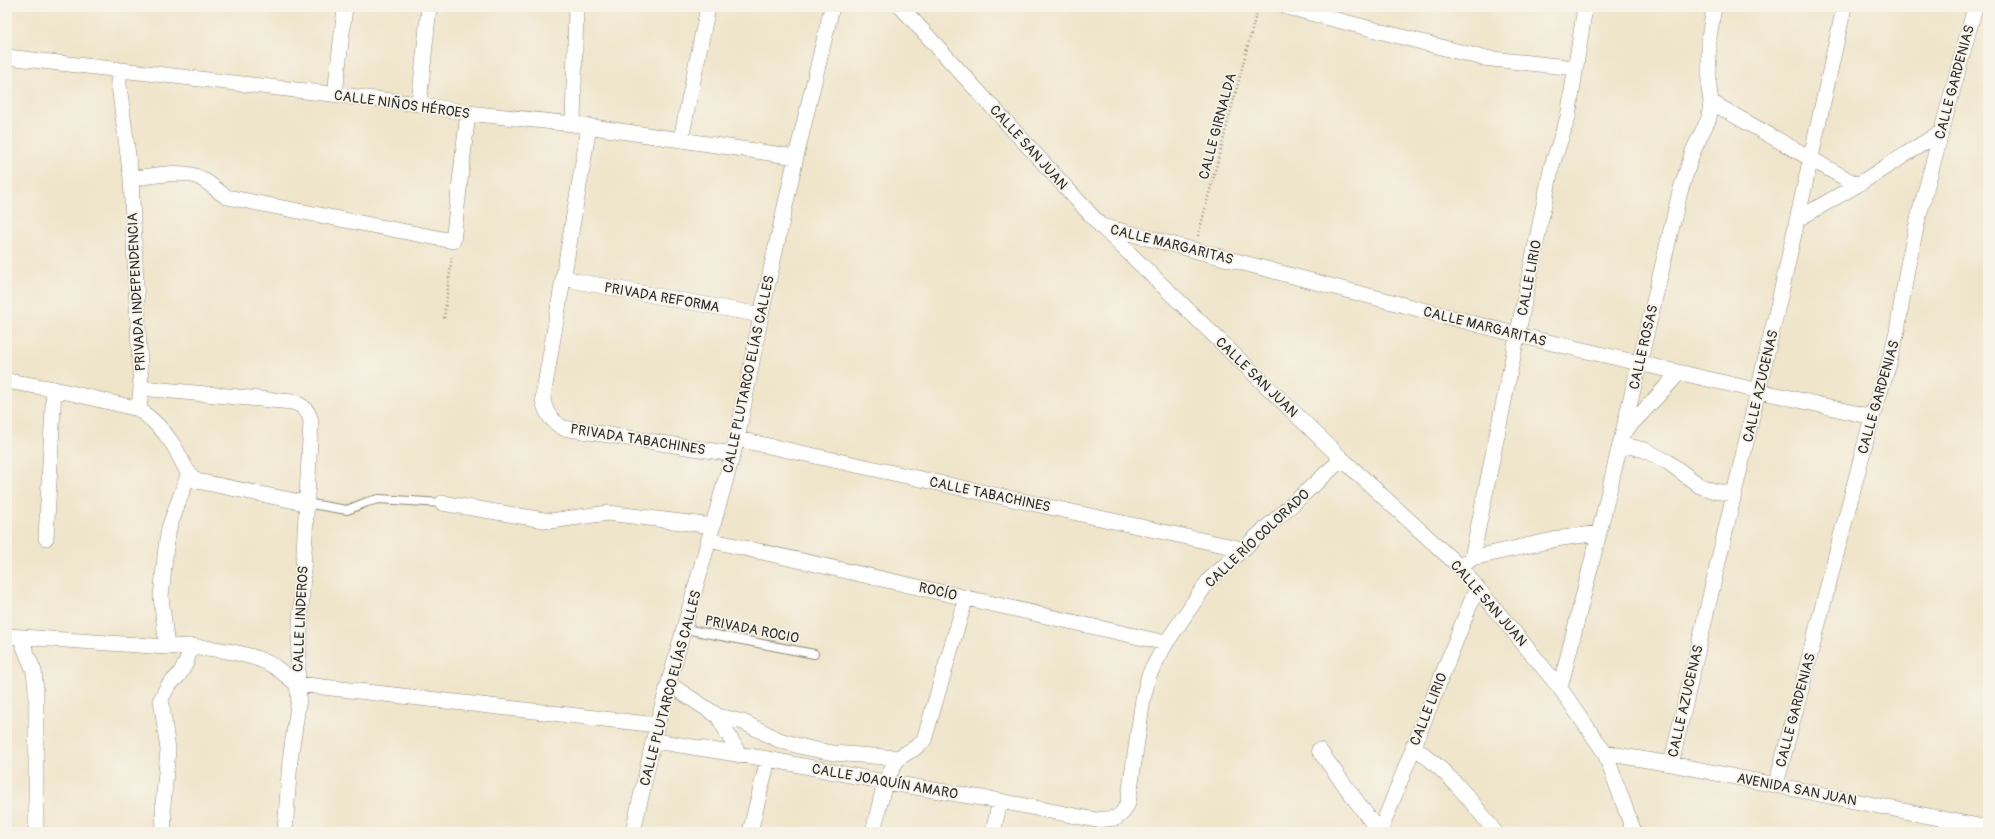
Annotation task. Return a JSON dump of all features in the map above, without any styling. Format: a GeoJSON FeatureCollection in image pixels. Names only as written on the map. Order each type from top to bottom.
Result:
{"type":"FeatureCollection","features":[{"type":"Feature","properties":{"kind":"street"},"geometry":{"type":"LineString","coordinates":[[335,94],[345,7]]}},
{"type":"Feature","properties":{"kind":"street"},"geometry":{"type":"LineString","coordinates":[[419,104],[429,7]]}},
{"type":"Feature","properties":{"kind":"street"},"geometry":{"type":"LineString","coordinates":[[573,124],[576,7]]}},
{"type":"Feature","properties":{"kind":"street"},"geometry":{"type":"LineString","coordinates":[[681,139],[708,7]]}},
{"type":"Feature","properties":{"kind":"street","name":"CALLE PLUTARCO ELÍAS CALLES"},"geometry":{"type":"LineString","coordinates":[[632,832],[655,741],[657,725],[737,439],[761,315],[796,156],[832,7]]}},
{"type":"Feature","properties":{"kind":"street","name":"CALLE SAN JUAN"},"geometry":{"type":"LineString","coordinates":[[901,7],[1101,226],[1342,459],[1466,563],[1477,587],[1560,688],[1605,753],[1634,832]]}},
{"type":"Feature","properties":{"kind":"street"},"geometry":{"type":"LineString","coordinates":[[1287,7],[1483,58],[1576,68]]}},
{"type":"Feature","properties":{"kind":"street","name":"CALLE LIRIO"},"geometry":{"type":"LineString","coordinates":[[1466,563],[1518,335],[1552,165],[1568,117],[1585,7]]}},
{"type":"Feature","properties":{"kind":"street","name":"CALLE ROSAS"},"geometry":{"type":"LineString","coordinates":[[1560,688],[1599,533],[1680,192],[1694,151],[1709,118],[1709,37],[1714,7]]}},
{"type":"Feature","properties":{"kind":"street","name":"CALLE AZUCENAS"},"geometry":{"type":"LineString","coordinates":[[1671,764],[1798,219],[1844,7]]}},
{"type":"Feature","properties":{"kind":"street","name":"CALLE GARDENIAS"},"geometry":{"type":"LineString","coordinates":[[1776,785],[1872,417],[1894,345],[1907,269],[1919,215],[1975,7]]}},
{"type":"Feature","properties":{"kind":"street","name":"CALLE NIÑOS HÉROES"},"geometry":{"type":"LineString","coordinates":[[7,57],[419,104],[468,113],[573,124],[796,156]]}},
{"type":"Feature","properties":{"kind":"street","name":"PRIVADA INDEPENDENCIA"},"geometry":{"type":"LineString","coordinates":[[117,69],[131,179],[141,388],[139,409]]}},
{"type":"Feature","properties":{"kind":"street"},"geometry":{"type":"LineString","coordinates":[[1710,102],[1857,185]]}},
{"type":"Feature","properties":{"kind":"street"},"geometry":{"type":"LineString","coordinates":[[131,179],[162,174],[193,175],[203,179],[227,197],[454,241],[468,113]]}},
{"type":"Feature","properties":{"kind":"street"},"geometry":{"type":"LineString","coordinates":[[563,276],[588,127]]}},
{"type":"Feature","properties":{"kind":"street"},"geometry":{"type":"LineString","coordinates":[[1798,219],[1857,185],[1941,132]]}},
{"type":"Feature","properties":{"kind":"street","name":"CALLE MARGARITAS"},"geometry":{"type":"LineString","coordinates":[[1101,226],[1518,335],[1872,417]]}},
{"type":"Feature","properties":{"kind":"street","name":"PRIVADA REFORMA"},"geometry":{"type":"LineString","coordinates":[[563,276],[576,281],[761,315]]}},
{"type":"Feature","properties":{"kind":"street","name":"PRIVADA TABACHINES"},"geometry":{"type":"LineString","coordinates":[[563,276],[543,397],[544,407],[548,415],[563,428],[733,454]]}},
{"type":"Feature","properties":{"kind":"street"},"geometry":{"type":"LineString","coordinates":[[1679,373],[1621,439],[1668,462],[1700,486],[1714,491],[1734,494]]}},
{"type":"Feature","properties":{"kind":"street"},"geometry":{"type":"LineString","coordinates":[[7,381],[54,389],[139,409],[158,425],[171,441],[183,460],[188,475],[197,481],[209,485],[306,502]]}},
{"type":"Feature","properties":{"kind":"street","name":"CALLE LINDEROS"},"geometry":{"type":"LineString","coordinates":[[141,388],[299,404],[309,414],[311,421],[297,684],[299,699],[290,760],[285,832]]}},
{"type":"Feature","properties":{"kind":"street"},"geometry":{"type":"LineString","coordinates":[[46,538],[54,389]]}},
{"type":"Feature","properties":{"kind":"street","name":"CALLE TABACHINES"},"geometry":{"type":"LineString","coordinates":[[737,439],[1242,549]]}},
{"type":"Feature","properties":{"kind":"street","name":"CALLE RÍO COLORADO"},"geometry":{"type":"LineString","coordinates":[[1116,818],[1123,812],[1128,803],[1143,699],[1149,675],[1166,643],[1209,580],[1342,459]]}},
{"type":"Feature","properties":{"kind":"street"},"geometry":{"type":"LineString","coordinates":[[167,646],[161,596],[166,546],[169,528],[188,475]]}},
{"type":"Feature","properties":{"kind":"street","name":"ROCÍO"},"geometry":{"type":"LineString","coordinates":[[442,503],[550,521],[608,513],[711,533],[966,597],[1166,643]]}},
{"type":"Feature","properties":{"kind":"street"},"geometry":{"type":"LineString","coordinates":[[1466,563],[1562,538],[1599,533]]}},
{"type":"Feature","properties":{"kind":"street","name":"CALLE LIRIO"},"geometry":{"type":"LineString","coordinates":[[1379,832],[1477,587]]}},
{"type":"Feature","properties":{"kind":"street"},"geometry":{"type":"LineString","coordinates":[[873,832],[885,782],[898,758],[915,748],[924,740],[966,597]]}},
{"type":"Feature","properties":{"kind":"street"},"geometry":{"type":"LineString","coordinates":[[14,636],[167,646],[191,646],[235,652],[256,658],[275,668],[297,684],[657,725]]}},
{"type":"Feature","properties":{"kind":"street"},"geometry":{"type":"LineString","coordinates":[[14,636],[34,671],[36,691],[36,832]]}},
{"type":"Feature","properties":{"kind":"street"},"geometry":{"type":"LineString","coordinates":[[164,832],[163,805],[168,750],[163,722],[162,699],[168,686],[179,675],[186,663],[191,646]]}},
{"type":"Feature","properties":{"kind":"street"},"geometry":{"type":"LineString","coordinates":[[669,684],[718,716],[743,722],[779,740],[833,753],[898,758]]}},
{"type":"Feature","properties":{"kind":"street"},"geometry":{"type":"LineString","coordinates":[[718,716],[740,756]]}},
{"type":"Feature","properties":{"kind":"street","name":"CALLE JOAQUÍN AMARO"},"geometry":{"type":"LineString","coordinates":[[655,741],[740,756],[768,759],[885,782],[1000,801],[1096,820],[1116,818]]}},
{"type":"Feature","properties":{"kind":"street"},"geometry":{"type":"LineString","coordinates":[[1413,746],[1435,763],[1462,789],[1495,832]]}},
{"type":"Feature","properties":{"kind":"street"},"geometry":{"type":"LineString","coordinates":[[1319,750],[1379,832]]}},
{"type":"Feature","properties":{"kind":"street","name":"AVENIDA SAN JUAN"},"geometry":{"type":"LineString","coordinates":[[1605,753],[1671,764],[1988,828]]}},
{"type":"Feature","properties":{"kind":"street"},"geometry":{"type":"LineString","coordinates":[[750,832],[768,759]]}},
{"type":"Feature","properties":{"kind":"street"},"geometry":{"type":"LineString","coordinates":[[993,832],[1000,801]]}},
{"type":"Feature","properties":{"kind":"lane"},"geometry":{"type":"LineString","coordinates":[[306,502],[347,510],[379,499],[442,503]]}},
{"type":"Feature","properties":{"kind":"lane","name":"PRIVADA ROCIO"},"geometry":{"type":"LineString","coordinates":[[685,629],[814,654]]}},
{"type":"Feature","properties":{"kind":"path","name":"CALLE GIRNALDA"},"geometry":{"type":"LineString","coordinates":[[1195,250],[1258,7]]}},
{"type":"Feature","properties":{"kind":"path"},"geometry":{"type":"LineString","coordinates":[[444,318],[454,241]]}}]}
